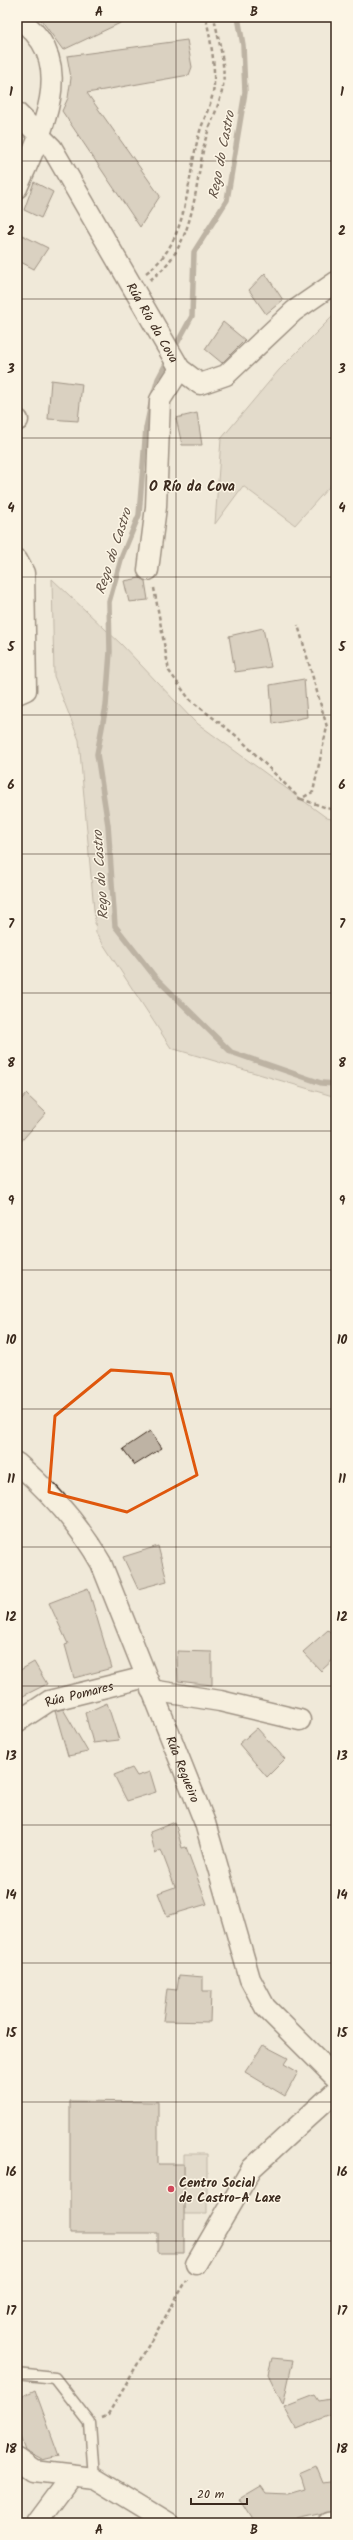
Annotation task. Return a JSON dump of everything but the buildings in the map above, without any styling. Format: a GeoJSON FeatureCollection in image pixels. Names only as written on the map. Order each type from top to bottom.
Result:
{"type":"FeatureCollection","features":[{"type":"Feature","properties":{"kind":"street"},"geometry":{"type":"LineString","coordinates":[[17,18],[34,29],[49,59],[52,85],[46,117],[17,188]]}},
{"type":"Feature","properties":{"kind":"street","name":"Rúa Río da Cova"},"geometry":{"type":"LineString","coordinates":[[17,113],[40,134],[52,148],[180,369],[200,384],[226,375],[294,311],[336,282]]}},
{"type":"Feature","properties":{"kind":"street"},"geometry":{"type":"LineString","coordinates":[[149,568],[156,499],[160,400],[180,369]]}},
{"type":"Feature","properties":{"kind":"street"},"geometry":{"type":"LineString","coordinates":[[17,560],[24,573],[22,692]]}},
{"type":"Feature","properties":{"kind":"street","name":"Rúa Regueiro"},"geometry":{"type":"LineString","coordinates":[[17,1463],[54,1498],[83,1531],[101,1563],[205,1824],[250,1979],[265,2008],[336,2078]]}},
{"type":"Feature","properties":{"kind":"street"},"geometry":{"type":"LineString","coordinates":[[149,1684],[300,1720]]}},
{"type":"Feature","properties":{"kind":"street","name":"Rúa Pomares"},"geometry":{"type":"LineString","coordinates":[[17,1722],[49,1701],[149,1684]]}},
{"type":"Feature","properties":{"kind":"street"},"geometry":{"type":"LineString","coordinates":[[196,2264],[252,2168],[336,2091]]}},
{"type":"Feature","properties":{"kind":"street"},"geometry":{"type":"LineString","coordinates":[[17,2459],[34,2471],[94,2478],[168,2523]]}},
{"type":"Feature","properties":{"kind":"street"},"geometry":{"type":"LineString","coordinates":[[36,2523],[72,2476]]}},
{"type":"Feature","properties":{"kind":"street"},"geometry":{"type":"LineString","coordinates":[[328,2523],[336,2522]]}},
{"type":"Feature","properties":{"kind":"lane"},"geometry":{"type":"LineString","coordinates":[[17,2374],[55,2378],[90,2423],[94,2478]]}},
{"type":"Feature","properties":{"kind":"path"},"geometry":{"type":"LineString","coordinates":[[133,288],[158,264],[172,246],[186,200],[198,139],[214,85],[212,47],[206,17]]}},
{"type":"Feature","properties":{"kind":"path"},"geometry":{"type":"LineString","coordinates":[[133,288],[165,269],[179,250],[194,202],[206,140],[223,86],[220,46],[214,17]]}},
{"type":"Feature","properties":{"kind":"path"},"geometry":{"type":"LineString","coordinates":[[149,568],[169,671],[190,700],[238,737],[300,799],[336,811]]}},
{"type":"Feature","properties":{"kind":"path"},"geometry":{"type":"LineString","coordinates":[[298,626],[327,727],[313,792],[300,799]]}},
{"type":"Feature","properties":{"kind":"path"},"geometry":{"type":"LineString","coordinates":[[90,2423],[107,2416],[196,2264]]}},
{"type":"Feature","properties":{"kind":"highlighted area"},"geometry":{"type":"Polygon","coordinates":[[[111,1370],[171,1374],[197,1475],[127,1512],[49,1492],[55,1416],[111,1370]]]}},
{"type":"Feature","properties":{"kind":"shaded area"},"geometry":{"type":"Polygon","coordinates":[[[336,313],[336,479],[295,525],[243,486],[215,524],[221,439],[279,370],[336,313]]]}},
{"type":"Feature","properties":{"kind":"shaded area"},"geometry":{"type":"Polygon","coordinates":[[[52,579],[121,644],[194,721],[327,818],[336,820],[336,1097],[171,1048],[96,933],[79,740],[54,676],[52,579]]]}},
{"type":"Feature","properties":{"kind":"shaded area"},"geometry":{"type":"Polygon","coordinates":[[[184,2154],[207,2154],[207,2214],[184,2214],[184,2154]]]}},
{"type":"Feature","properties":{"kind":"waterway","name":"Rego do Castro"},"geometry":{"type":"LineString","coordinates":[[174,349],[192,316],[194,252],[227,200],[245,92],[243,45],[238,17]]}},
{"type":"Feature","properties":{"kind":"waterway","name":"Rego do Castro"},"geometry":{"type":"LineString","coordinates":[[153,396],[158,379],[169,358]]}},
{"type":"Feature","properties":{"kind":"waterway","name":"Rego do Castro"},"geometry":{"type":"LineString","coordinates":[[151,404],[146,428],[139,515],[122,556],[109,602],[110,652],[106,706],[97,754],[108,825],[115,926],[155,977],[231,1052],[321,1083],[336,1084]]}},
{"type":"Feature","properties":{"kind":"place","name":"Centro Social de Castro-A Laxe"},"geometry":{"type":"Point","coordinates":[171,2189]}},
{"type":"Feature","properties":{"kind":"district","name":"O Río da Cova"},"geometry":{"type":"Point","coordinates":[192,486]}}]}
